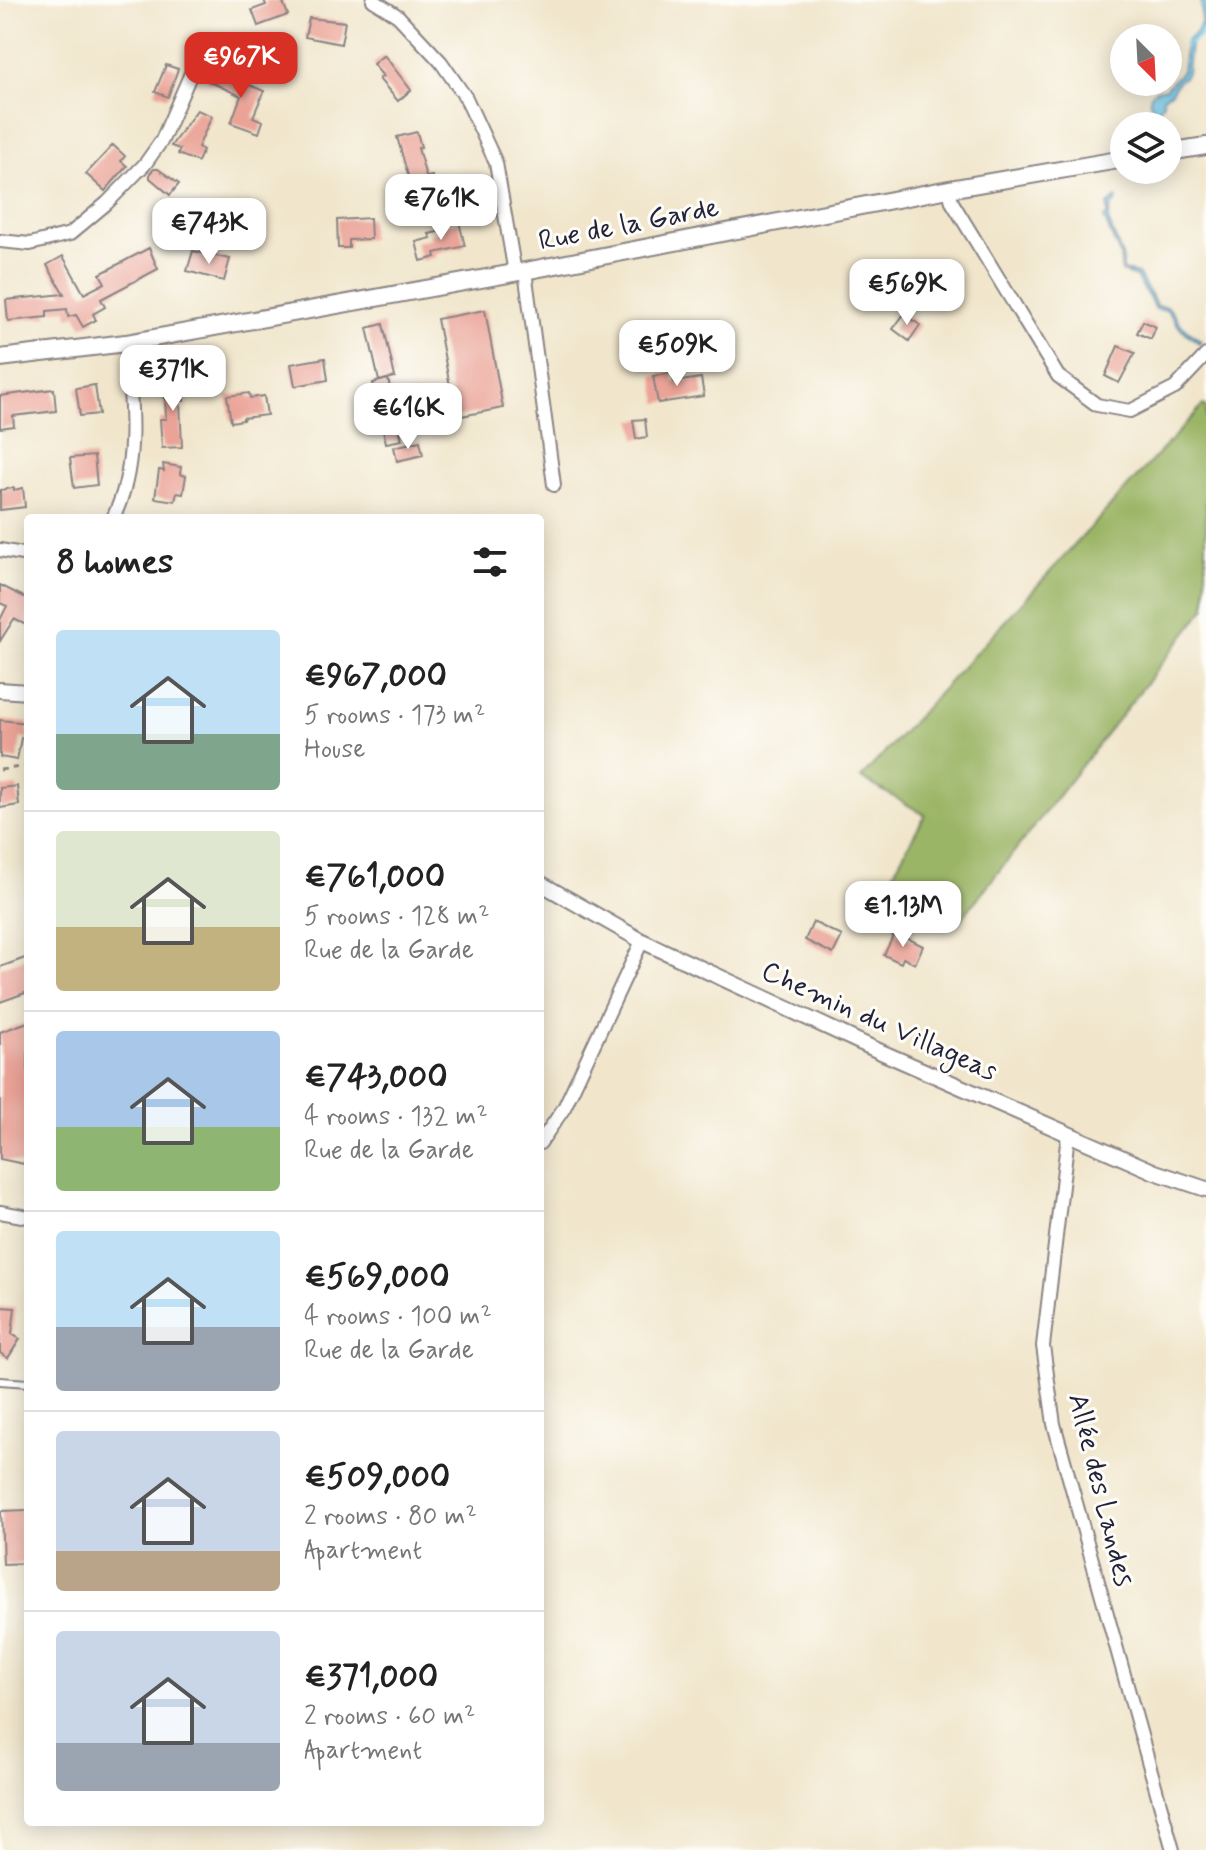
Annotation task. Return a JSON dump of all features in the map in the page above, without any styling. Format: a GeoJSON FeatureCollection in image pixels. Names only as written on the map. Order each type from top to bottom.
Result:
{"type":"FeatureCollection","features":[{"type":"Feature","properties":{"kind":"main road"},"geometry":{"type":"LineString","coordinates":[[1182,150],[1206,146]]}},
{"type":"Feature","properties":{"kind":"main road","name":"Rue de la Garde"},"geometry":{"type":"LineString","coordinates":[[0,358],[126,343],[1110,161]]}},
{"type":"Feature","properties":{"kind":"street"},"geometry":{"type":"LineString","coordinates":[[373,0],[398,16],[441,62],[466,98],[496,163],[520,272],[554,485]]}},
{"type":"Feature","properties":{"kind":"street"},"geometry":{"type":"LineString","coordinates":[[0,241],[30,244],[70,234],[107,203],[145,164],[162,140],[195,64]]}},
{"type":"Feature","properties":{"kind":"street"},"geometry":{"type":"LineString","coordinates":[[949,189],[952,202],[1058,376],[1097,405],[1130,411],[1175,388],[1206,355]]}},
{"type":"Feature","properties":{"kind":"street"},"geometry":{"type":"LineString","coordinates":[[115,514],[128,470],[132,427],[126,343]]}},
{"type":"Feature","properties":{"kind":"street"},"geometry":{"type":"LineString","coordinates":[[0,550],[24,554]]}},
{"type":"Feature","properties":{"kind":"street"},"geometry":{"type":"LineString","coordinates":[[0,690],[24,692]]}},
{"type":"Feature","properties":{"kind":"street","name":"Chemin du Villageas"},"geometry":{"type":"LineString","coordinates":[[544,885],[642,941],[881,1052],[1155,1172],[1206,1189]]}},
{"type":"Feature","properties":{"kind":"street"},"geometry":{"type":"LineString","coordinates":[[545,1127],[564,1108],[642,941]]}},
{"type":"Feature","properties":{"kind":"street","name":"Allée des Landes"},"geometry":{"type":"LineString","coordinates":[[1068,1135],[1043,1346],[1054,1424],[1173,1850]]}},
{"type":"Feature","properties":{"kind":"street"},"geometry":{"type":"LineString","coordinates":[[0,1212],[24,1216]]}},
{"type":"Feature","properties":{"kind":"lane"},"geometry":{"type":"LineString","coordinates":[[0,1381],[24,1383]]}},
{"type":"Feature","properties":{"kind":"path"},"geometry":{"type":"LineString","coordinates":[[0,770],[24,766]]}},
{"type":"Feature","properties":{"kind":"green space"},"geometry":{"type":"Polygon","coordinates":[[[1203,405],[1206,407],[1206,607],[959,922],[887,884],[925,815],[861,778],[1203,405]]]}},
{"type":"Feature","properties":{"kind":"water"},"geometry":{"type":"Polygon","coordinates":[[[1201,0],[1206,0],[1202,30],[1190,44],[1187,72],[1182,78],[1186,41],[1196,33],[1202,13],[1201,0]]]}},
{"type":"Feature","properties":{"kind":"water"},"geometry":{"type":"Polygon","coordinates":[[[1150,96],[1165,96],[1157,111],[1150,96]]]}},
{"type":"Feature","properties":{"kind":"water"},"geometry":{"type":"Polygon","coordinates":[[[1116,198],[1108,220],[1122,255],[1123,271],[1138,274],[1157,306],[1168,307],[1183,327],[1201,341],[1199,343],[1181,329],[1167,310],[1156,309],[1136,277],[1122,272],[1120,255],[1104,218],[1108,215],[1108,205],[1116,198]]]}},
{"type":"Feature","properties":{"kind":"building"},"geometry":{"type":"Polygon","coordinates":[[[264,0],[282,0],[288,15],[258,26],[252,10],[266,5],[264,0]]]}},
{"type":"Feature","properties":{"kind":"building"},"geometry":{"type":"Polygon","coordinates":[[[309,18],[345,22],[341,44],[305,37],[309,18]]]}},
{"type":"Feature","properties":{"kind":"building"},"geometry":{"type":"Polygon","coordinates":[[[384,55],[411,90],[398,101],[379,79],[383,76],[373,64],[384,55]]]}},
{"type":"Feature","properties":{"kind":"building"},"geometry":{"type":"Polygon","coordinates":[[[166,65],[178,69],[168,97],[155,92],[166,65]]]}},
{"type":"Feature","properties":{"kind":"building"},"geometry":{"type":"Polygon","coordinates":[[[211,69],[264,91],[253,117],[263,121],[259,133],[231,123],[241,96],[206,80],[211,69]]]}},
{"type":"Feature","properties":{"kind":"building"},"geometry":{"type":"Polygon","coordinates":[[[197,110],[212,116],[198,147],[203,150],[198,162],[178,154],[180,149],[171,146],[197,110]]]}},
{"type":"Feature","properties":{"kind":"building"},"geometry":{"type":"Polygon","coordinates":[[[417,132],[426,177],[432,176],[441,208],[419,213],[397,137],[417,132]]]}},
{"type":"Feature","properties":{"kind":"building"},"geometry":{"type":"Polygon","coordinates":[[[113,145],[125,156],[121,161],[127,166],[105,191],[86,174],[113,145]]]}},
{"type":"Feature","properties":{"kind":"building"},"geometry":{"type":"Polygon","coordinates":[[[154,169],[179,184],[170,195],[150,178],[154,169]]]}},
{"type":"Feature","properties":{"kind":"building"},"geometry":{"type":"Polygon","coordinates":[[[370,218],[371,239],[349,240],[349,248],[338,248],[337,220],[370,218]]]}},
{"type":"Feature","properties":{"kind":"building"},"geometry":{"type":"Polygon","coordinates":[[[459,222],[465,246],[435,253],[436,257],[421,261],[416,242],[442,231],[441,226],[459,222]]]}},
{"type":"Feature","properties":{"kind":"building"},"geometry":{"type":"Polygon","coordinates":[[[149,248],[158,269],[101,299],[105,307],[93,314],[96,320],[83,327],[76,315],[68,317],[67,309],[47,311],[47,317],[8,321],[6,300],[64,294],[47,265],[63,256],[84,294],[105,283],[100,274],[149,248]]]}},
{"type":"Feature","properties":{"kind":"building"},"geometry":{"type":"Polygon","coordinates":[[[193,251],[230,259],[224,281],[187,271],[193,251]]]}},
{"type":"Feature","properties":{"kind":"building"},"geometry":{"type":"Polygon","coordinates":[[[485,310],[503,408],[456,417],[437,319],[485,310]]]}},
{"type":"Feature","properties":{"kind":"building"},"geometry":{"type":"Polygon","coordinates":[[[904,314],[920,325],[909,341],[893,329],[904,314]]]}},
{"type":"Feature","properties":{"kind":"building"},"geometry":{"type":"Polygon","coordinates":[[[1143,321],[1156,327],[1151,339],[1137,333],[1143,321]]]}},
{"type":"Feature","properties":{"kind":"building"},"geometry":{"type":"Polygon","coordinates":[[[383,324],[395,377],[379,381],[367,328],[383,324]]]}},
{"type":"Feature","properties":{"kind":"building"},"geometry":{"type":"Polygon","coordinates":[[[1118,346],[1135,353],[1119,383],[1105,376],[1118,346]]]}},
{"type":"Feature","properties":{"kind":"building"},"geometry":{"type":"Polygon","coordinates":[[[325,358],[328,380],[295,386],[291,364],[325,358]]]}},
{"type":"Feature","properties":{"kind":"building"},"geometry":{"type":"Polygon","coordinates":[[[672,373],[674,382],[701,378],[704,396],[658,403],[653,376],[672,373]]]}},
{"type":"Feature","properties":{"kind":"building"},"geometry":{"type":"Polygon","coordinates":[[[183,377],[184,401],[180,401],[182,447],[162,448],[160,419],[166,419],[164,378],[183,377]]]}},
{"type":"Feature","properties":{"kind":"building"},"geometry":{"type":"Polygon","coordinates":[[[388,379],[402,440],[386,443],[373,383],[388,379]]]}},
{"type":"Feature","properties":{"kind":"building"},"geometry":{"type":"Polygon","coordinates":[[[95,385],[99,414],[80,416],[76,388],[95,385]]]}},
{"type":"Feature","properties":{"kind":"building"},"geometry":{"type":"Polygon","coordinates":[[[54,389],[56,411],[13,416],[14,426],[0,428],[0,396],[54,389]]]}},
{"type":"Feature","properties":{"kind":"building"},"geometry":{"type":"Polygon","coordinates":[[[249,393],[250,398],[264,396],[267,415],[231,422],[227,396],[249,393]]]}},
{"type":"Feature","properties":{"kind":"building"},"geometry":{"type":"Polygon","coordinates":[[[645,419],[647,437],[636,439],[633,420],[645,419]]]}},
{"type":"Feature","properties":{"kind":"building"},"geometry":{"type":"Polygon","coordinates":[[[420,441],[423,455],[397,461],[394,447],[420,441]]]}},
{"type":"Feature","properties":{"kind":"building"},"geometry":{"type":"Polygon","coordinates":[[[94,456],[97,485],[74,488],[70,458],[94,456]]]}},
{"type":"Feature","properties":{"kind":"building"},"geometry":{"type":"Polygon","coordinates":[[[163,464],[181,467],[180,474],[186,476],[183,494],[177,493],[175,501],[155,498],[159,470],[164,471],[163,464]]]}},
{"type":"Feature","properties":{"kind":"building"},"geometry":{"type":"Polygon","coordinates":[[[23,488],[25,507],[0,510],[0,490],[23,488]]]}},
{"type":"Feature","properties":{"kind":"building"},"geometry":{"type":"Polygon","coordinates":[[[0,585],[24,597],[24,624],[14,619],[0,641],[0,620],[7,606],[0,603],[0,585]]]}},
{"type":"Feature","properties":{"kind":"building"},"geometry":{"type":"Polygon","coordinates":[[[0,720],[24,723],[24,738],[21,738],[17,760],[0,757],[0,720]]]}},
{"type":"Feature","properties":{"kind":"building"},"geometry":{"type":"Polygon","coordinates":[[[17,786],[19,805],[0,808],[0,788],[17,786]]]}},
{"type":"Feature","properties":{"kind":"building"},"geometry":{"type":"Polygon","coordinates":[[[813,922],[842,936],[833,954],[805,940],[813,922]]]}},
{"type":"Feature","properties":{"kind":"building"},"geometry":{"type":"Polygon","coordinates":[[[895,932],[923,946],[915,964],[903,958],[901,963],[884,955],[895,932]]]}},
{"type":"Feature","properties":{"kind":"building"},"geometry":{"type":"Polygon","coordinates":[[[24,958],[24,993],[0,1002],[0,967],[24,958]]]}},
{"type":"Feature","properties":{"kind":"building"},"geometry":{"type":"Polygon","coordinates":[[[24,1023],[24,1164],[0,1159],[0,1032],[24,1023]]]}},
{"type":"Feature","properties":{"kind":"building"},"geometry":{"type":"Polygon","coordinates":[[[0,1307],[15,1308],[12,1334],[20,1339],[8,1358],[0,1353],[0,1307]]]}},
{"type":"Feature","properties":{"kind":"building"},"geometry":{"type":"Polygon","coordinates":[[[24,1510],[24,1563],[3,1564],[1,1511],[24,1510]]]}},
{"type":"Feature","properties":{"kind":"waterway"},"geometry":{"type":"LineString","coordinates":[[1187,46],[1201,30]]}}]}
